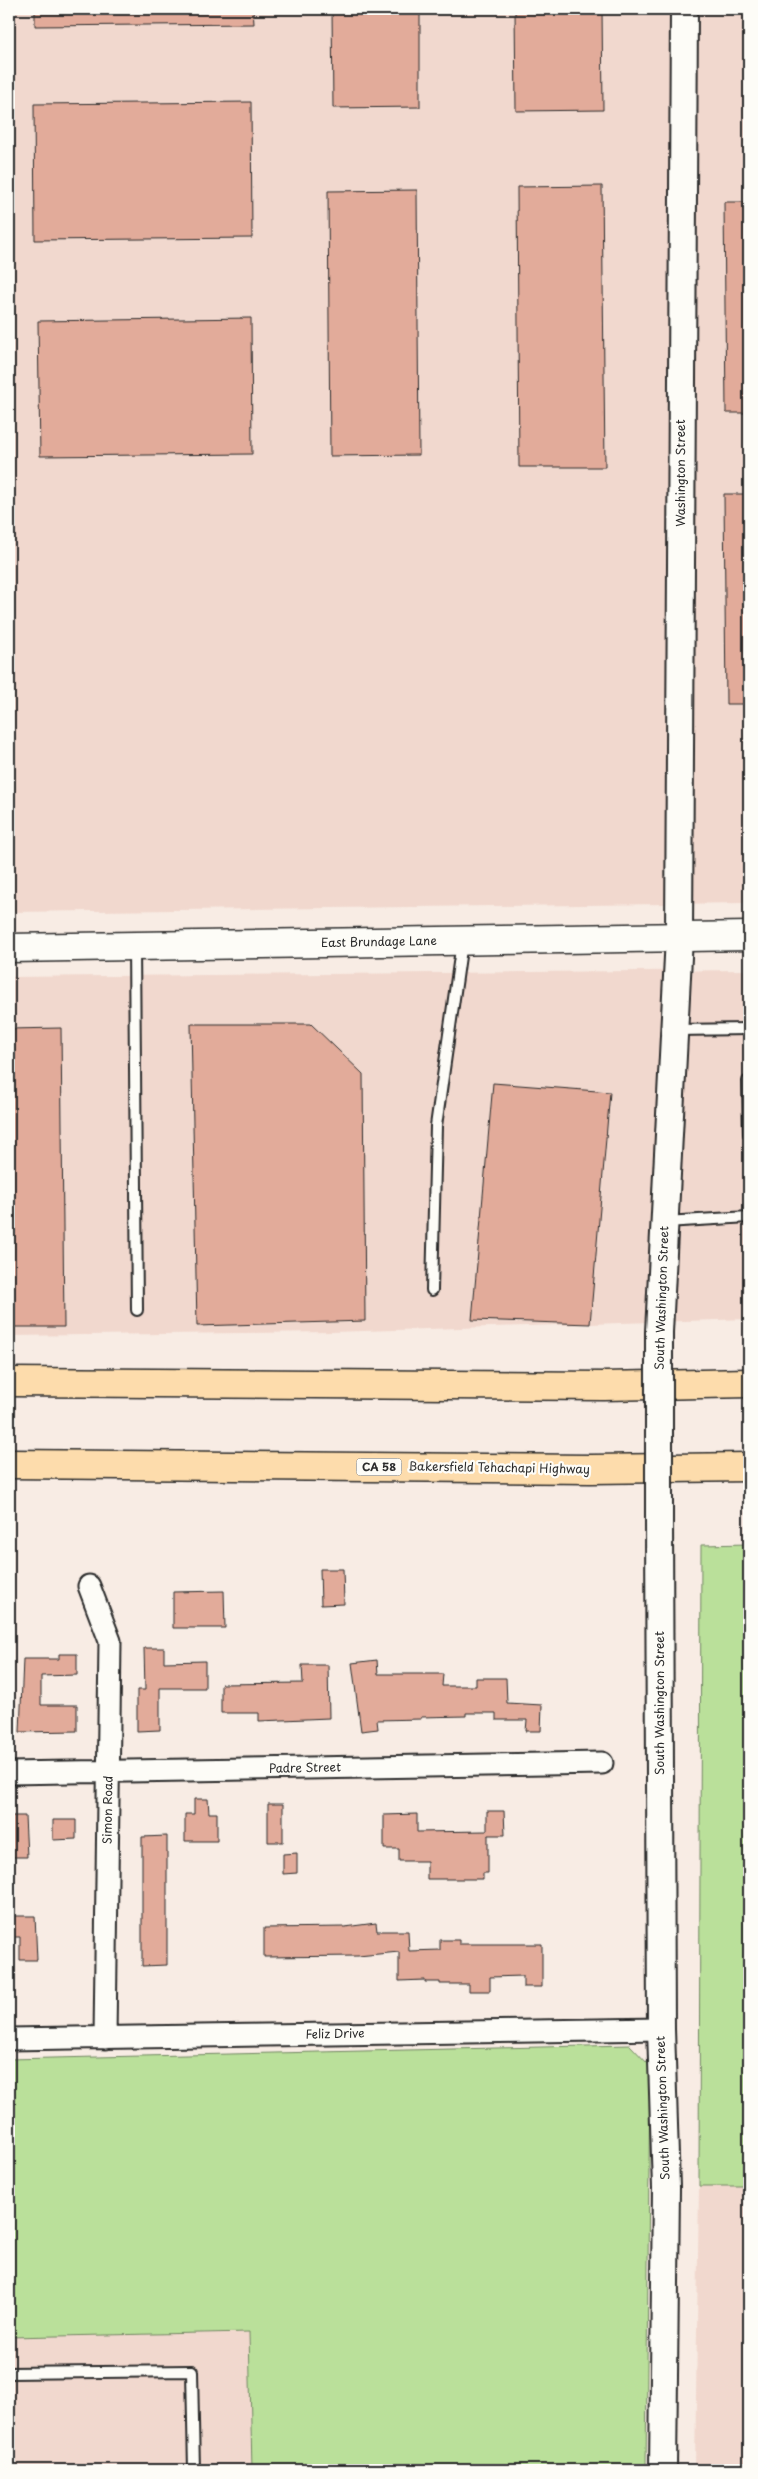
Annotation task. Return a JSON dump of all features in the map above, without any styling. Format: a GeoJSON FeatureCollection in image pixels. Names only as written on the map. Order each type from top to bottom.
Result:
{"type":"FeatureCollection","features":[{"type":"Feature","properties":{"kind":"highway"},"geometry":{"type":"LineString","coordinates":[[9,1382],[594,1386],[749,1383]]}},
{"type":"Feature","properties":{"kind":"highway","name":"Bakersfield Tehachapi Highway"},"geometry":{"type":"LineString","coordinates":[[9,1464],[590,1469],[749,1467]]}},
{"type":"Feature","properties":{"kind":"main road","name":"East Brundage Lane"},"geometry":{"type":"LineString","coordinates":[[9,948],[749,936]]}},
{"type":"Feature","properties":{"kind":"street","name":"Washington Street"},"geometry":{"type":"LineString","coordinates":[[679,937],[684,9]]}},
{"type":"Feature","properties":{"kind":"street","name":"South Washington Street"},"geometry":{"type":"LineString","coordinates":[[663,2470],[666,2188],[661,2029],[659,1332],[679,937]]}},
{"type":"Feature","properties":{"kind":"street","name":"Simon Road"},"geometry":{"type":"LineString","coordinates":[[89,1586],[110,1641],[105,2038]]}},
{"type":"Feature","properties":{"kind":"street","name":"Padre Street"},"geometry":{"type":"LineString","coordinates":[[9,1773],[602,1763]]}},
{"type":"Feature","properties":{"kind":"street","name":"Feliz Drive"},"geometry":{"type":"LineString","coordinates":[[9,2039],[661,2029]]}},
{"type":"Feature","properties":{"kind":"lane"},"geometry":{"type":"LineString","coordinates":[[432,1290],[436,1126],[462,941]]}},
{"type":"Feature","properties":{"kind":"lane"},"geometry":{"type":"LineString","coordinates":[[134,946],[138,1310]]}},
{"type":"Feature","properties":{"kind":"lane"},"geometry":{"type":"LineString","coordinates":[[674,1030],[749,1029]]}},
{"type":"Feature","properties":{"kind":"lane"},"geometry":{"type":"LineString","coordinates":[[748,1081],[749,1134]]}},
{"type":"Feature","properties":{"kind":"lane"},"geometry":{"type":"LineString","coordinates":[[664,1222],[749,1217]]}},
{"type":"Feature","properties":{"kind":"lane"},"geometry":{"type":"LineString","coordinates":[[9,2373],[192,2371],[194,2470]]}},
{"type":"Feature","properties":{"kind":"shaded area"},"geometry":{"type":"Polygon","coordinates":[[[9,9],[749,9],[749,903],[9,912],[9,9]]]}},
{"type":"Feature","properties":{"kind":"shaded area"},"geometry":{"type":"Polygon","coordinates":[[[749,970],[749,1319],[332,1332],[9,1336],[9,977],[749,970]]]}},
{"type":"Feature","properties":{"kind":"shaded area"},"geometry":{"type":"Polygon","coordinates":[[[699,2186],[749,2186],[749,2470],[695,2470],[699,2186]]]}},
{"type":"Feature","properties":{"kind":"shaded area"},"geometry":{"type":"Polygon","coordinates":[[[249,2332],[252,2470],[9,2470],[9,2337],[249,2332]]]}},
{"type":"Feature","properties":{"kind":"green space"},"geometry":{"type":"Polygon","coordinates":[[[749,1544],[749,2186],[699,2186],[701,1545],[749,1544]]]}},
{"type":"Feature","properties":{"kind":"green space"},"geometry":{"type":"Polygon","coordinates":[[[630,2045],[650,2066],[646,2470],[252,2470],[249,2332],[9,2337],[9,2059],[630,2045]]]}},
{"type":"Feature","properties":{"kind":"building"},"geometry":{"type":"Polygon","coordinates":[[[35,9],[253,9],[254,24],[35,26],[35,9]]]}},
{"type":"Feature","properties":{"kind":"building"},"geometry":{"type":"Polygon","coordinates":[[[332,9],[420,9],[420,107],[333,108],[332,9]]]}},
{"type":"Feature","properties":{"kind":"building"},"geometry":{"type":"Polygon","coordinates":[[[515,9],[602,9],[603,110],[516,111],[515,9]]]}},
{"type":"Feature","properties":{"kind":"building"},"geometry":{"type":"Polygon","coordinates":[[[251,102],[252,238],[35,240],[34,104],[251,102]]]}},
{"type":"Feature","properties":{"kind":"building"},"geometry":{"type":"Polygon","coordinates":[[[602,186],[605,467],[519,467],[517,187],[602,186]]]}},
{"type":"Feature","properties":{"kind":"building"},"geometry":{"type":"Polygon","coordinates":[[[417,190],[419,455],[330,456],[328,191],[417,190]]]}},
{"type":"Feature","properties":{"kind":"building"},"geometry":{"type":"Polygon","coordinates":[[[724,202],[749,202],[749,413],[726,413],[724,202]]]}},
{"type":"Feature","properties":{"kind":"building"},"geometry":{"type":"Polygon","coordinates":[[[251,318],[252,454],[40,456],[38,321],[251,318]]]}},
{"type":"Feature","properties":{"kind":"building"},"geometry":{"type":"Polygon","coordinates":[[[724,494],[749,494],[749,704],[726,704],[724,494]]]}},
{"type":"Feature","properties":{"kind":"building"},"geometry":{"type":"Polygon","coordinates":[[[191,1024],[311,1024],[363,1074],[365,1321],[197,1326],[191,1024]]]}},
{"type":"Feature","properties":{"kind":"building"},"geometry":{"type":"Polygon","coordinates":[[[61,1028],[64,1327],[9,1327],[9,1029],[61,1028]]]}},
{"type":"Feature","properties":{"kind":"building"},"geometry":{"type":"Polygon","coordinates":[[[493,1083],[610,1092],[590,1324],[472,1320],[493,1083]]]}},
{"type":"Feature","properties":{"kind":"building"},"geometry":{"type":"Polygon","coordinates":[[[320,1569],[343,1569],[344,1604],[321,1605],[320,1569]]]}},
{"type":"Feature","properties":{"kind":"building"},"geometry":{"type":"Polygon","coordinates":[[[224,1591],[225,1628],[173,1628],[173,1592],[224,1591]]]}},
{"type":"Feature","properties":{"kind":"building"},"geometry":{"type":"Polygon","coordinates":[[[144,1648],[164,1648],[164,1662],[205,1661],[205,1688],[160,1688],[160,1730],[137,1731],[137,1690],[145,1690],[144,1648]]]}},
{"type":"Feature","properties":{"kind":"building"},"geometry":{"type":"Polygon","coordinates":[[[59,1654],[77,1654],[77,1675],[41,1676],[41,1705],[77,1705],[77,1731],[20,1732],[23,1659],[59,1659],[59,1654]]]}},
{"type":"Feature","properties":{"kind":"building"},"geometry":{"type":"Polygon","coordinates":[[[377,1660],[378,1674],[443,1674],[442,1686],[476,1686],[476,1678],[506,1678],[507,1703],[542,1705],[541,1731],[526,1731],[527,1720],[496,1720],[496,1713],[466,1713],[466,1716],[377,1720],[378,1729],[361,1731],[352,1663],[377,1660]]]}},
{"type":"Feature","properties":{"kind":"building"},"geometry":{"type":"Polygon","coordinates":[[[302,1665],[328,1665],[329,1718],[259,1721],[259,1713],[221,1713],[221,1684],[303,1683],[302,1665]]]}},
{"type":"Feature","properties":{"kind":"building"},"geometry":{"type":"Polygon","coordinates":[[[194,1799],[208,1799],[209,1813],[217,1813],[217,1841],[185,1841],[185,1814],[194,1814],[194,1799]]]}},
{"type":"Feature","properties":{"kind":"building"},"geometry":{"type":"Polygon","coordinates":[[[268,1804],[283,1804],[283,1842],[268,1842],[268,1804]]]}},
{"type":"Feature","properties":{"kind":"building"},"geometry":{"type":"Polygon","coordinates":[[[487,1811],[504,1811],[505,1835],[488,1835],[488,1873],[483,1873],[483,1879],[427,1879],[427,1861],[399,1861],[399,1849],[384,1849],[384,1815],[417,1814],[417,1832],[487,1831],[487,1811]]]}},
{"type":"Feature","properties":{"kind":"building"},"geometry":{"type":"Polygon","coordinates":[[[9,1816],[25,1816],[27,1857],[9,1857],[9,1816]]]}},
{"type":"Feature","properties":{"kind":"building"},"geometry":{"type":"Polygon","coordinates":[[[53,1820],[76,1820],[76,1839],[53,1840],[53,1820]]]}},
{"type":"Feature","properties":{"kind":"building"},"geometry":{"type":"Polygon","coordinates":[[[167,1836],[167,1965],[142,1966],[142,1837],[167,1836]]]}},
{"type":"Feature","properties":{"kind":"building"},"geometry":{"type":"Polygon","coordinates":[[[297,1853],[297,1873],[283,1874],[283,1854],[297,1853]]]}},
{"type":"Feature","properties":{"kind":"building"},"geometry":{"type":"Polygon","coordinates":[[[9,1916],[35,1916],[37,1960],[20,1960],[20,1937],[9,1937],[9,1916]]]}},
{"type":"Feature","properties":{"kind":"building"},"geometry":{"type":"Polygon","coordinates":[[[376,1923],[377,1931],[408,1931],[409,1951],[440,1950],[440,1940],[459,1940],[459,1944],[542,1944],[542,1987],[523,1987],[523,1976],[490,1977],[490,1991],[469,1991],[469,1984],[440,1984],[440,1982],[425,1982],[425,1980],[399,1981],[399,1952],[358,1956],[264,1957],[264,1928],[345,1927],[376,1923]]]}}]}
